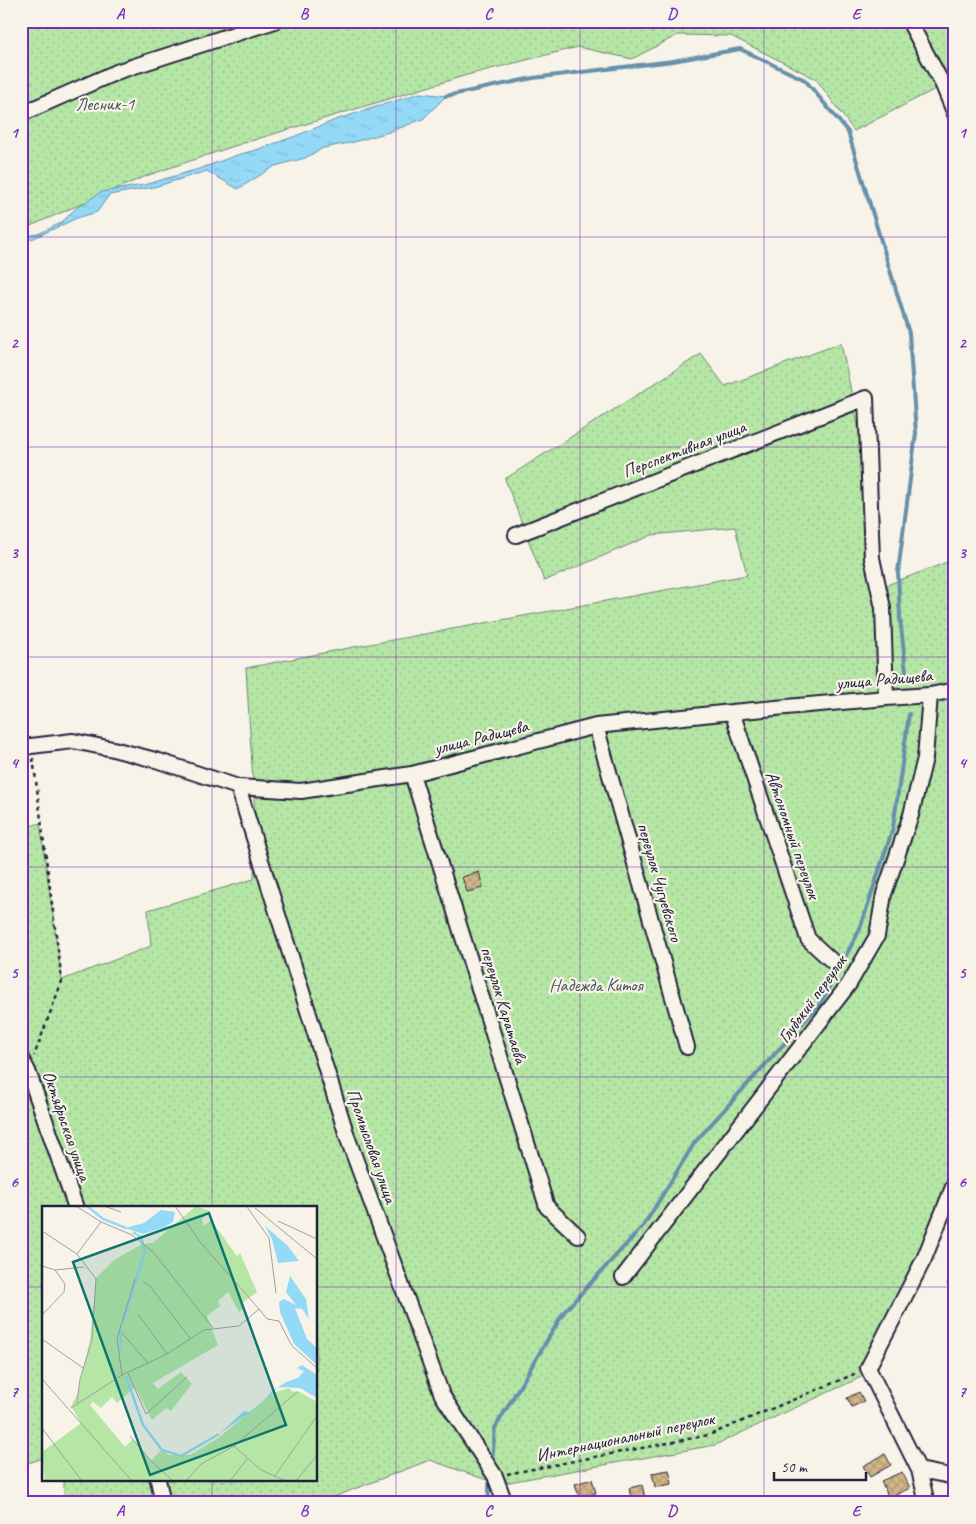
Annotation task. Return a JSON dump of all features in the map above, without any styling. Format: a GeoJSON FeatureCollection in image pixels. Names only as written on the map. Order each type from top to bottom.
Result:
{"type":"FeatureCollection","features":[{"type":"Feature","properties":{"kind":"street"},"geometry":{"type":"LineString","coordinates":[[21,114],[119,71],[275,21]]}},
{"type":"Feature","properties":{"kind":"street"},"geometry":{"type":"LineString","coordinates":[[909,21],[944,85],[955,114]]}},
{"type":"Feature","properties":{"kind":"street","name":"Перспективная улица"},"geometry":{"type":"LineString","coordinates":[[516,535],[866,398],[872,558],[883,608],[886,698]]}},
{"type":"Feature","properties":{"kind":"street","name":"улица Радищева"},"geometry":{"type":"LineString","coordinates":[[26,747],[73,741],[159,761],[238,787],[302,790],[412,774],[596,726],[930,695],[955,690]]}},
{"type":"Feature","properties":{"kind":"street","name":"Глубокий переулок"},"geometry":{"type":"LineString","coordinates":[[623,1277],[849,984],[877,936],[884,894],[911,815],[925,758],[930,695]]}},
{"type":"Feature","properties":{"kind":"street","name":"Автономный переулок"},"geometry":{"type":"LineString","coordinates":[[732,712],[808,939],[832,962]]}},
{"type":"Feature","properties":{"kind":"street","name":"переулок Чугуевского"},"geometry":{"type":"LineString","coordinates":[[596,726],[687,1047]]}},
{"type":"Feature","properties":{"kind":"street","name":"переулок Каратаева"},"geometry":{"type":"LineString","coordinates":[[412,774],[547,1207],[578,1236]]}},
{"type":"Feature","properties":{"kind":"street","name":"Промысловая улица"},"geometry":{"type":"LineString","coordinates":[[238,787],[348,1139],[442,1395],[495,1476],[505,1503]]}},
{"type":"Feature","properties":{"kind":"street","name":"Октябрьская улица"},"geometry":{"type":"LineString","coordinates":[[21,1058],[28,1071],[75,1206]]}},
{"type":"Feature","properties":{"kind":"street"},"geometry":{"type":"LineString","coordinates":[[927,1503],[919,1470],[868,1368],[924,1259],[955,1182]]}},
{"type":"Feature","properties":{"kind":"street"},"geometry":{"type":"LineString","coordinates":[[919,1470],[955,1476]]}},
{"type":"Feature","properties":{"kind":"street"},"geometry":{"type":"LineString","coordinates":[[158,1482],[163,1503]]}},
{"type":"Feature","properties":{"kind":"path"},"geometry":{"type":"LineString","coordinates":[[26,747],[62,981],[28,1071]]}},
{"type":"Feature","properties":{"kind":"path","name":"Интернациональный переулок"},"geometry":{"type":"LineString","coordinates":[[495,1476],[709,1435],[868,1368]]}},
{"type":"Feature","properties":{"kind":"green space","name":"Лесник-1"},"geometry":{"type":"Polygon","coordinates":[[[21,21],[955,21],[955,118],[943,85],[854,131],[816,79],[731,36],[678,35],[632,59],[578,47],[467,75],[231,147],[146,176],[21,230],[21,21]]]}},
{"type":"Feature","properties":{"kind":"green space","name":"Надежда Китоя"},"geometry":{"type":"Polygon","coordinates":[[[841,343],[868,473],[871,591],[955,559],[955,1195],[870,1373],[715,1445],[498,1484],[430,1460],[318,1503],[59,1503],[64,1500],[64,1482],[318,1482],[318,1206],[42,1206],[42,1459],[21,1465],[21,829],[40,823],[62,980],[151,946],[148,910],[254,879],[255,815],[246,668],[747,575],[735,527],[652,535],[544,581],[505,479],[701,354],[725,386],[841,343]]]}},
{"type":"Feature","properties":{"kind":"water"},"geometry":{"type":"Polygon","coordinates":[[[420,93],[446,96],[423,119],[389,132],[350,143],[323,148],[305,158],[275,166],[238,189],[207,171],[154,187],[109,195],[97,212],[77,218],[21,244],[21,237],[38,234],[61,223],[75,209],[101,192],[144,185],[202,168],[293,137],[338,119],[420,93]]]}},
{"type":"Feature","properties":{"kind":"building"},"geometry":{"type":"Polygon","coordinates":[[[479,872],[483,888],[467,892],[462,877],[479,872]]]}},
{"type":"Feature","properties":{"kind":"building"},"geometry":{"type":"Polygon","coordinates":[[[955,1270],[955,1288],[947,1284],[955,1270]]]}},
{"type":"Feature","properties":{"kind":"building"},"geometry":{"type":"Polygon","coordinates":[[[859,1392],[864,1401],[852,1407],[847,1398],[859,1392]]]}},
{"type":"Feature","properties":{"kind":"building"},"geometry":{"type":"Polygon","coordinates":[[[885,1454],[891,1465],[870,1477],[863,1466],[885,1454]]]}},
{"type":"Feature","properties":{"kind":"building"},"geometry":{"type":"Polygon","coordinates":[[[669,1470],[672,1484],[655,1487],[652,1473],[669,1470]]]}},
{"type":"Feature","properties":{"kind":"building"},"geometry":{"type":"Polygon","coordinates":[[[902,1472],[910,1488],[889,1498],[881,1481],[902,1472]]]}},
{"type":"Feature","properties":{"kind":"building"},"geometry":{"type":"Polygon","coordinates":[[[592,1479],[596,1493],[579,1497],[575,1484],[592,1479]]]}},
{"type":"Feature","properties":{"kind":"building"},"geometry":{"type":"Polygon","coordinates":[[[642,1485],[646,1502],[632,1503],[629,1488],[642,1485]]]}},
{"type":"Feature","properties":{"kind":"waterway"},"geometry":{"type":"LineString","coordinates":[[446,96],[533,78],[673,61],[740,49],[805,80],[848,132],[909,333],[916,433],[898,572],[900,617],[907,681]]}},
{"type":"Feature","properties":{"kind":"waterway"},"geometry":{"type":"LineString","coordinates":[[492,1462],[495,1428],[564,1312],[644,1225],[695,1142],[820,1004],[860,929],[893,828],[909,714]]}},
{"type":"Feature","properties":{"kind":"waterway"},"geometry":{"type":"LineString","coordinates":[[488,1503],[490,1477]]}}]}
